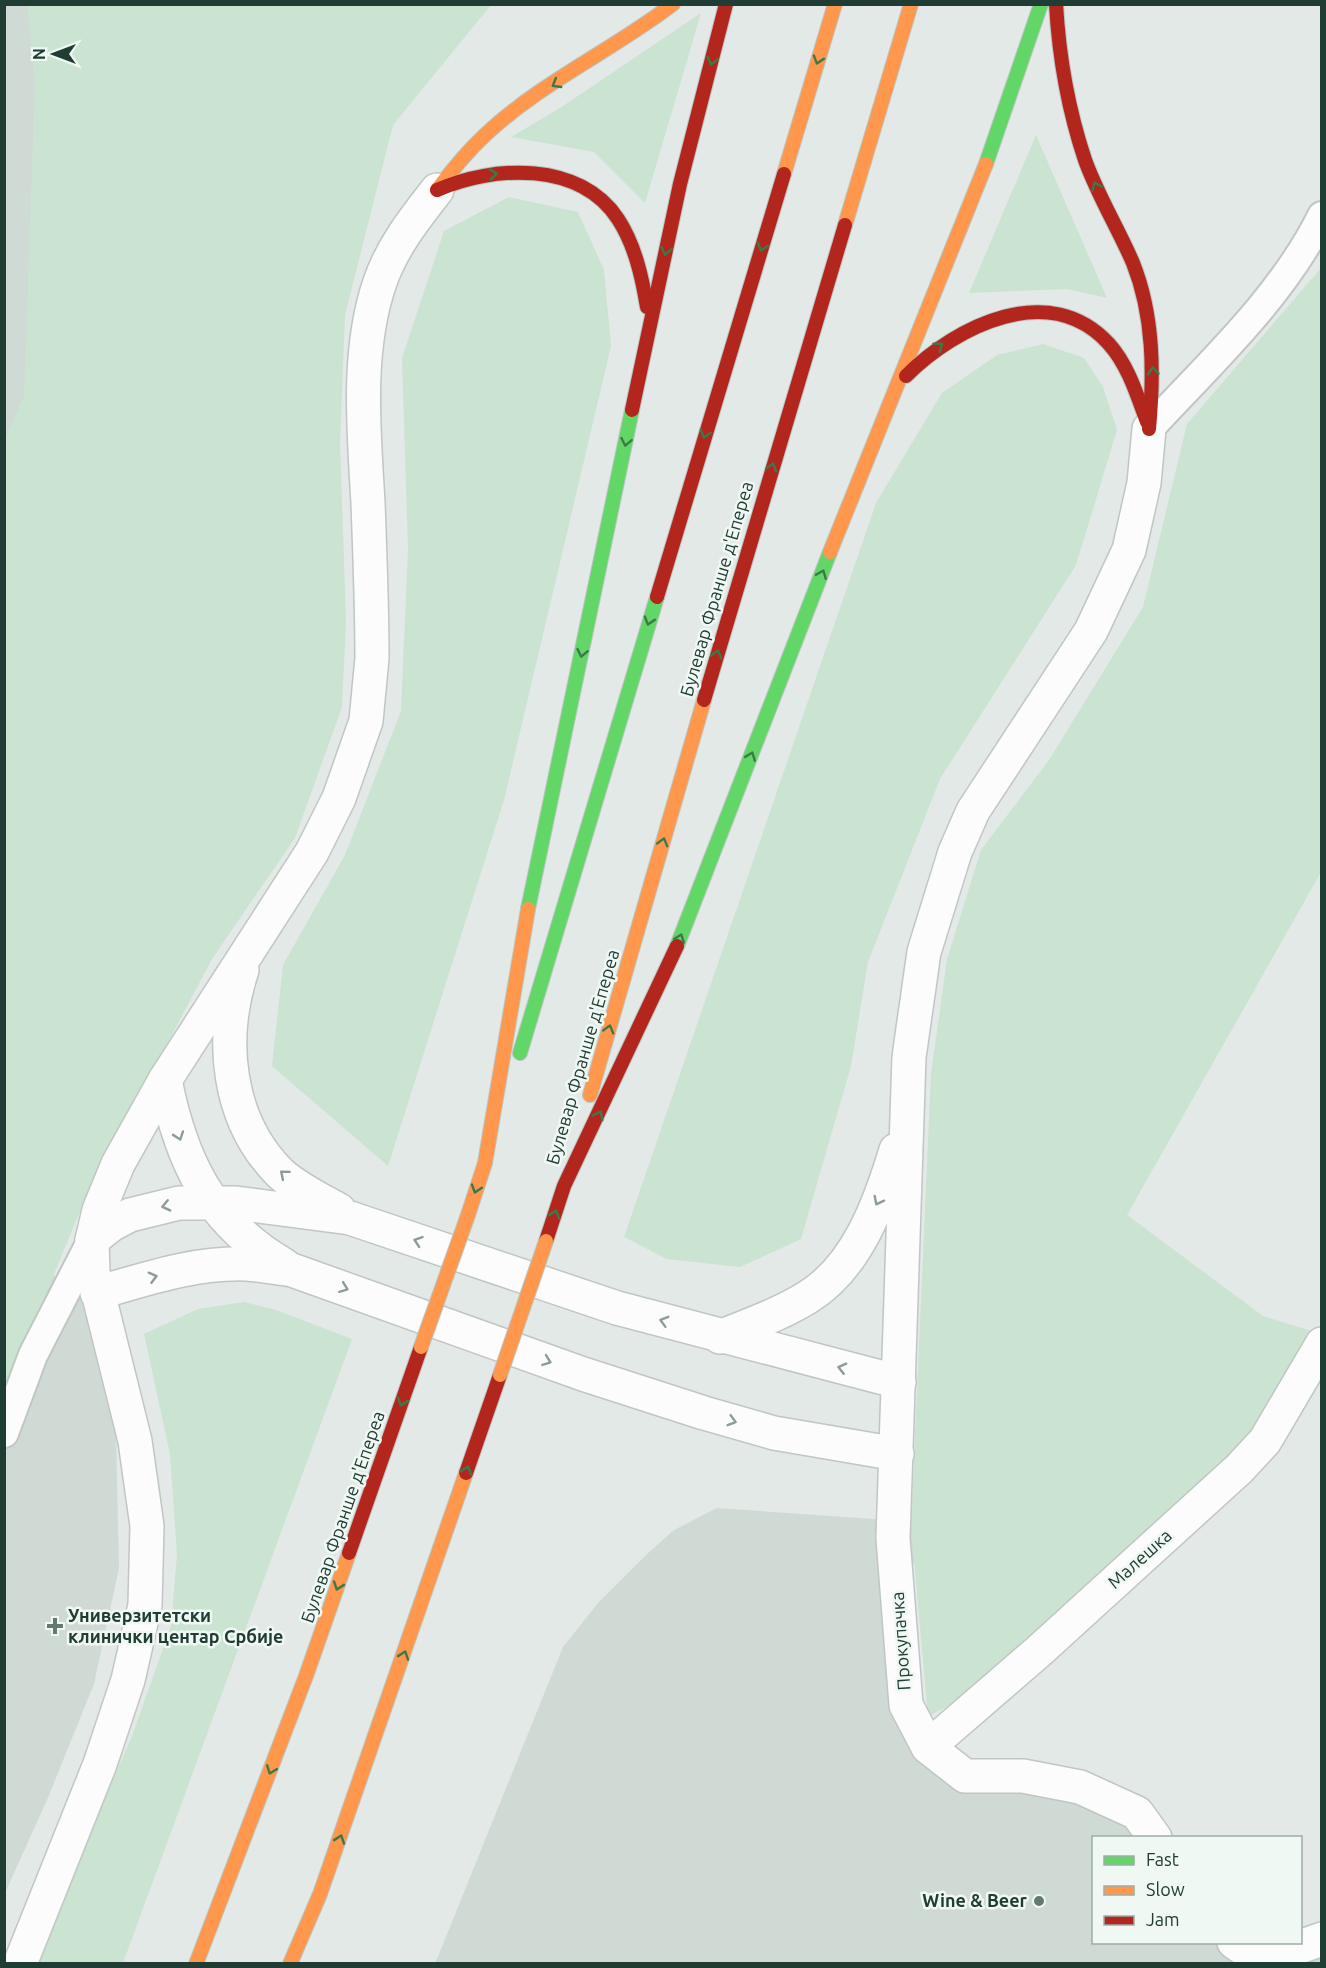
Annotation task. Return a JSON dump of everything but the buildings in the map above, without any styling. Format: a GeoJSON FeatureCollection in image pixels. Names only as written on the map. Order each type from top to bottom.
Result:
{"type":"FeatureCollection","features":[{"type":"Feature","properties":{"kind":"highway"},"geometry":{"type":"LineString","coordinates":[[437,190],[450,169],[469,148],[515,109],[644,29],[674,4]]}},
{"type":"Feature","properties":{"kind":"highway"},"geometry":{"type":"LineString","coordinates":[[485,1163],[522,939],[650,323],[680,184],[726,4]]}},
{"type":"Feature","properties":{"kind":"highway"},"geometry":{"type":"LineString","coordinates":[[485,1163],[835,4]]}},
{"type":"Feature","properties":{"kind":"highway","name":"Булевар Франше д'Епереа"},"geometry":{"type":"LineString","coordinates":[[564,1186],[682,775],[911,4]]}},
{"type":"Feature","properties":{"kind":"highway"},"geometry":{"type":"LineString","coordinates":[[300,1964],[320,1894],[564,1186],[666,973],[986,164],[1041,4]]}},
{"type":"Feature","properties":{"kind":"highway"},"geometry":{"type":"LineString","coordinates":[[1056,4],[1057,42],[1075,128],[1094,183],[1135,271],[1143,299],[1150,335],[1154,382],[1149,429]]}},
{"type":"Feature","properties":{"kind":"highway"},"geometry":{"type":"LineString","coordinates":[[437,190],[487,173],[520,172],[578,184],[598,197],[617,218],[634,249],[650,323]]}},
{"type":"Feature","properties":{"kind":"highway"},"geometry":{"type":"LineString","coordinates":[[898,387],[918,362],[964,329],[1005,316],[1047,314],[1074,320],[1104,338],[1134,387],[1149,429]]}},
{"type":"Feature","properties":{"kind":"highway","name":"Булевар Франше д'Епереа"},"geometry":{"type":"LineString","coordinates":[[196,1964],[306,1676],[485,1163]]}},
{"type":"Feature","properties":{"kind":"highway"},"geometry":{"type":"LineString","coordinates":[[290,1964],[320,1894]]}},
{"type":"Feature","properties":{"kind":"street"},"geometry":{"type":"LineString","coordinates":[[20,1964],[100,1764],[128,1680],[145,1605],[147,1526],[135,1441],[82,1289],[92,1264],[92,1240],[107,1187],[165,1080],[312,852],[339,798],[366,721],[371,692],[372,623],[364,432],[366,366],[372,310],[388,263],[411,223],[437,190]]}},
{"type":"Feature","properties":{"kind":"street"},"geometry":{"type":"LineString","coordinates":[[720,1336],[810,1297],[845,1265],[885,1188],[909,1105],[909,1057],[924,952],[955,852],[973,811],[994,775],[1070,664],[1110,593],[1129,550],[1138,519],[1149,429]]}},
{"type":"Feature","properties":{"kind":"street"},"geometry":{"type":"LineString","coordinates":[[252,942],[237,986],[233,1017],[230,1063],[235,1096],[250,1132],[265,1156],[282,1174],[350,1218]]}},
{"type":"Feature","properties":{"kind":"street"},"geometry":{"type":"LineString","coordinates":[[165,1080],[180,1140],[209,1201],[243,1238],[292,1270]]}},
{"type":"Feature","properties":{"kind":"street","name":"Прокупачка"},"geometry":{"type":"LineString","coordinates":[[909,1105],[893,1538],[906,1705],[928,1746],[965,1776],[1023,1776],[1080,1786],[1137,1813],[1154,1836]]}},
{"type":"Feature","properties":{"kind":"street"},"geometry":{"type":"LineString","coordinates":[[92,1240],[111,1225],[130,1215],[179,1203],[209,1201],[350,1218],[617,1308],[899,1382]]}},
{"type":"Feature","properties":{"kind":"street"},"geometry":{"type":"LineString","coordinates":[[82,1289],[220,1265],[248,1264],[292,1270],[583,1374],[704,1413],[774,1433],[897,1454]]}},
{"type":"Feature","properties":{"kind":"street","name":"Малешка"},"geometry":{"type":"LineString","coordinates":[[928,1746],[1039,1651],[1239,1469],[1265,1441],[1322,1344]]}},
{"type":"Feature","properties":{"kind":"street"},"geometry":{"type":"LineString","coordinates":[[1246,1954],[1294,1949],[1322,1939]]}},
{"type":"Feature","properties":{"kind":"lane"},"geometry":{"type":"LineString","coordinates":[[1149,429],[1255,311],[1310,238],[1322,216]]}},
{"type":"Feature","properties":{"kind":"lane"},"geometry":{"type":"LineString","coordinates":[[4,1433],[33,1354],[82,1289]]}},
{"type":"Feature","properties":{"kind":"shaded area"},"geometry":{"type":"Polygon","coordinates":[[[5,5],[51,5],[53,396],[5,509],[5,5]]]}},
{"type":"Feature","properties":{"kind":"shaded area","name":"Универзитетски клинички центар Србије"},"geometry":{"type":"Polygon","coordinates":[[[5,1253],[82,1288],[116,1433],[119,1568],[94,1684],[47,1800],[5,1893],[5,1253]]]}},
{"type":"Feature","properties":{"kind":"shaded area"},"geometry":{"type":"Polygon","coordinates":[[[717,1508],[888,1520],[930,1526],[898,1600],[928,1746],[1023,1776],[1153,1836],[1092,1836],[1092,1944],[1241,1944],[1322,1956],[1321,1964],[435,1964],[563,1647],[598,1603],[674,1530],[717,1508]]]}},
{"type":"Feature","properties":{"kind":"green space"},"geometry":{"type":"Polygon","coordinates":[[[27,5],[491,5],[393,125],[345,315],[340,441],[346,622],[342,707],[295,838],[212,959],[85,1199],[5,1393],[4,441],[24,396],[35,82],[27,5]]]}},
{"type":"Feature","properties":{"kind":"green space"},"geometry":{"type":"Polygon","coordinates":[[[701,13],[645,203],[594,152],[511,137],[560,108],[701,13]]]}},
{"type":"Feature","properties":{"kind":"green space"},"geometry":{"type":"Polygon","coordinates":[[[1036,135],[1107,298],[1067,289],[969,293],[1036,135]]]}},
{"type":"Feature","properties":{"kind":"green space"},"geometry":{"type":"Polygon","coordinates":[[[509,197],[578,212],[604,270],[611,346],[504,800],[388,1166],[272,1066],[283,965],[345,855],[401,711],[408,549],[402,358],[444,231],[509,197]]]}},
{"type":"Feature","properties":{"kind":"green space"},"geometry":{"type":"Polygon","coordinates":[[[1321,268],[1321,872],[1127,1215],[1263,1316],[1321,1334],[1247,1475],[1048,1657],[928,1716],[911,1526],[931,1074],[947,959],[981,850],[1049,760],[1143,607],[1187,424],[1321,268]]]}},
{"type":"Feature","properties":{"kind":"green space"},"geometry":{"type":"Polygon","coordinates":[[[1043,344],[1084,358],[1103,387],[1117,430],[1076,565],[940,779],[868,962],[851,1066],[801,1239],[740,1267],[667,1259],[624,1237],[876,503],[942,393],[997,355],[1043,344]]]}},
{"type":"Feature","properties":{"kind":"green space"},"geometry":{"type":"Polygon","coordinates":[[[244,1302],[276,1310],[352,1339],[123,1963],[33,1964],[132,1736],[171,1626],[177,1555],[170,1454],[144,1334],[198,1309],[244,1302]]]}},
{"type":"Feature","properties":{"kind":"traffic: fast"},"geometry":{"type":"LineString","coordinates":[[986,164],[1041,4]]}},
{"type":"Feature","properties":{"kind":"traffic: fast"},"geometry":{"type":"LineString","coordinates":[[528,909],[632,410]]}},
{"type":"Feature","properties":{"kind":"traffic: fast"},"geometry":{"type":"LineString","coordinates":[[677,946],[830,552]]}},
{"type":"Feature","properties":{"kind":"traffic: fast"},"geometry":{"type":"LineString","coordinates":[[520,1053],[657,597]]}},
{"type":"Feature","properties":{"kind":"traffic: slow"},"geometry":{"type":"LineString","coordinates":[[437,190],[472,148],[506,116],[673,4]]}},
{"type":"Feature","properties":{"kind":"traffic: slow"},"geometry":{"type":"LineString","coordinates":[[784,174],[835,4]]}},
{"type":"Feature","properties":{"kind":"traffic: slow"},"geometry":{"type":"LineString","coordinates":[[845,225],[911,4]]}},
{"type":"Feature","properties":{"kind":"traffic: slow"},"geometry":{"type":"LineString","coordinates":[[830,552],[986,164]]}},
{"type":"Feature","properties":{"kind":"traffic: slow"},"geometry":{"type":"LineString","coordinates":[[590,1095],[704,700]]}},
{"type":"Feature","properties":{"kind":"traffic: slow"},"geometry":{"type":"LineString","coordinates":[[468,1215],[485,1163],[528,909]]}},
{"type":"Feature","properties":{"kind":"traffic: slow"},"geometry":{"type":"LineString","coordinates":[[421,1347],[468,1215]]}},
{"type":"Feature","properties":{"kind":"traffic: slow"},"geometry":{"type":"LineString","coordinates":[[500,1375],[546,1241]]}},
{"type":"Feature","properties":{"kind":"traffic: slow"},"geometry":{"type":"LineString","coordinates":[[290,1964],[320,1894],[466,1473]]}},
{"type":"Feature","properties":{"kind":"traffic: slow"},"geometry":{"type":"LineString","coordinates":[[196,1964],[306,1676],[349,1553]]}},
{"type":"Feature","properties":{"kind":"traffic: jam"},"geometry":{"type":"LineString","coordinates":[[632,410],[680,184],[726,4]]}},
{"type":"Feature","properties":{"kind":"traffic: jam"},"geometry":{"type":"LineString","coordinates":[[1056,4],[1065,83],[1079,141],[1096,186],[1133,263],[1145,304],[1152,366],[1149,429]]}},
{"type":"Feature","properties":{"kind":"traffic: jam"},"geometry":{"type":"LineString","coordinates":[[437,190],[484,176],[509,173],[535,173],[582,186],[602,200],[624,229],[637,262],[647,307]]}},
{"type":"Feature","properties":{"kind":"traffic: jam"},"geometry":{"type":"LineString","coordinates":[[657,597],[784,174]]}},
{"type":"Feature","properties":{"kind":"traffic: jam"},"geometry":{"type":"LineString","coordinates":[[704,700],[845,225]]}},
{"type":"Feature","properties":{"kind":"traffic: jam"},"geometry":{"type":"LineString","coordinates":[[906,376],[951,341],[977,327],[1004,317],[1032,312],[1059,315],[1085,325],[1116,352],[1136,391],[1147,422]]}},
{"type":"Feature","properties":{"kind":"traffic: jam"},"geometry":{"type":"LineString","coordinates":[[546,1241],[564,1186],[677,946]]}},
{"type":"Feature","properties":{"kind":"traffic: jam"},"geometry":{"type":"LineString","coordinates":[[349,1553],[421,1347]]}},
{"type":"Feature","properties":{"kind":"traffic: jam"},"geometry":{"type":"LineString","coordinates":[[466,1473],[500,1375]]}},
{"type":"Feature","properties":{"kind":"place","name":"Универзитетски клинички центар Србије"},"geometry":{"type":"Point","coordinates":[55,1626]}},
{"type":"Feature","properties":{"kind":"place","name":"Wine & Beer"},"geometry":{"type":"Point","coordinates":[1039,1901]}}]}
